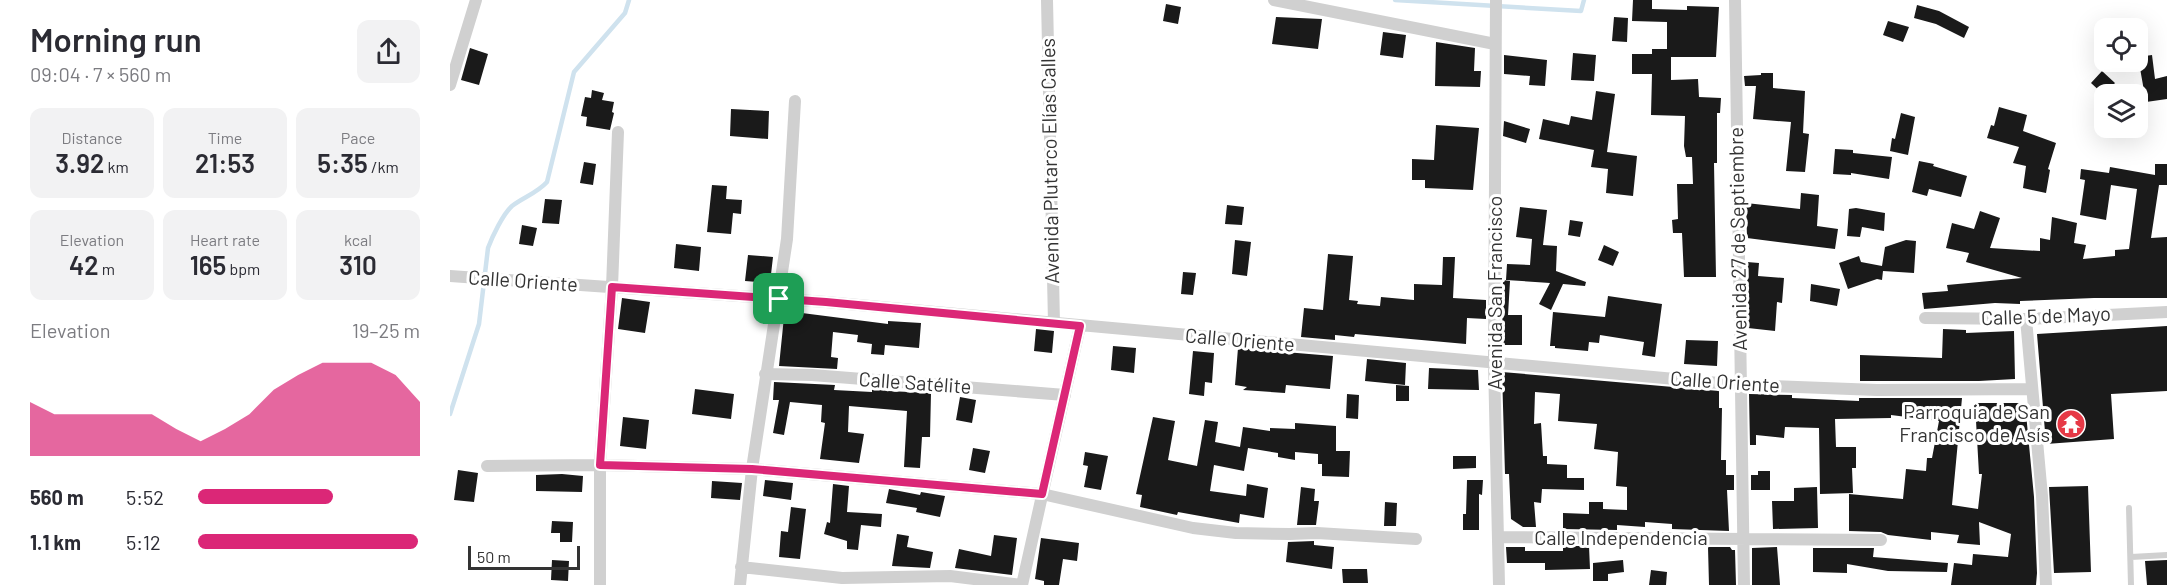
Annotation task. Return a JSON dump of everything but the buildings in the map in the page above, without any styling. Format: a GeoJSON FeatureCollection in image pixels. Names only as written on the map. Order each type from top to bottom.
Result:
{"type":"FeatureCollection","features":[{"type":"Feature","properties":{"kind":"street"},"geometry":{"type":"LineString","coordinates":[[450,85],[476,0]]}},
{"type":"Feature","properties":{"kind":"street","name":"Avenida Plutarco Elías Calles"},"geometry":{"type":"LineString","coordinates":[[1047,0],[1054,323]]}},
{"type":"Feature","properties":{"kind":"street"},"geometry":{"type":"LineString","coordinates":[[1274,0],[1495,44]]}},
{"type":"Feature","properties":{"kind":"street","name":"Avenida San Francisco"},"geometry":{"type":"LineString","coordinates":[[1496,0],[1494,362],[1499,585]]}},
{"type":"Feature","properties":{"kind":"street","name":"Avenida 27 de Septiembre"},"geometry":{"type":"LineString","coordinates":[[1735,0],[1744,585]]}},
{"type":"Feature","properties":{"kind":"street"},"geometry":{"type":"LineString","coordinates":[[740,585],[752,469],[787,239],[795,101]]}},
{"type":"Feature","properties":{"kind":"street"},"geometry":{"type":"LineString","coordinates":[[600,585],[600,465],[612,287],[618,132]]}},
{"type":"Feature","properties":{"kind":"street","name":"Calle Oriente"},"geometry":{"type":"LineString","coordinates":[[456,277],[779,299],[1741,385],[1877,390],[2032,389]]}},
{"type":"Feature","properties":{"kind":"street","name":"Calle 5 de Mayo"},"geometry":{"type":"LineString","coordinates":[[1925,318],[2026,319],[2167,312]]}},
{"type":"Feature","properties":{"kind":"street"},"geometry":{"type":"LineString","coordinates":[[2026,319],[2042,496],[2046,585]]}},
{"type":"Feature","properties":{"kind":"street"},"geometry":{"type":"LineString","coordinates":[[741,567],[842,578],[950,576],[1022,585],[1080,326]]}},
{"type":"Feature","properties":{"kind":"street","name":"Calle Satélite"},"geometry":{"type":"LineString","coordinates":[[765,374],[812,375],[1065,395]]}},
{"type":"Feature","properties":{"kind":"street"},"geometry":{"type":"LineString","coordinates":[[487,466],[600,465],[752,469],[1042,494],[1193,528],[1236,532],[1317,533],[1416,539]]}},
{"type":"Feature","properties":{"kind":"street","name":"Calle Independencia"},"geometry":{"type":"LineString","coordinates":[[1498,537],[1881,540]]}},
{"type":"Feature","properties":{"kind":"lane"},"geometry":{"type":"LineString","coordinates":[[2129,508],[2132,585]]}},
{"type":"Feature","properties":{"kind":"lane"},"geometry":{"type":"LineString","coordinates":[[2131,557],[2167,555]]}},
{"type":"Feature","properties":{"kind":"waterway"},"geometry":{"type":"LineString","coordinates":[[450,414],[479,324],[490,243],[498,226],[512,206],[547,182],[574,72],[625,13],[629,0]]}},
{"type":"Feature","properties":{"kind":"waterway"},"geometry":{"type":"LineString","coordinates":[[1395,0],[1581,11],[1584,0]]}},
{"type":"Feature","properties":{"kind":"place","name":"Parroquia de San Francisco de Asís"},"geometry":{"type":"Point","coordinates":[2071,424]}},
{"type":"Feature","properties":{"kind":"route"},"geometry":{"type":"LineString","coordinates":[[612,287],[779,299],[1080,326],[1042,494],[752,469],[600,465],[612,287]]}}]}
